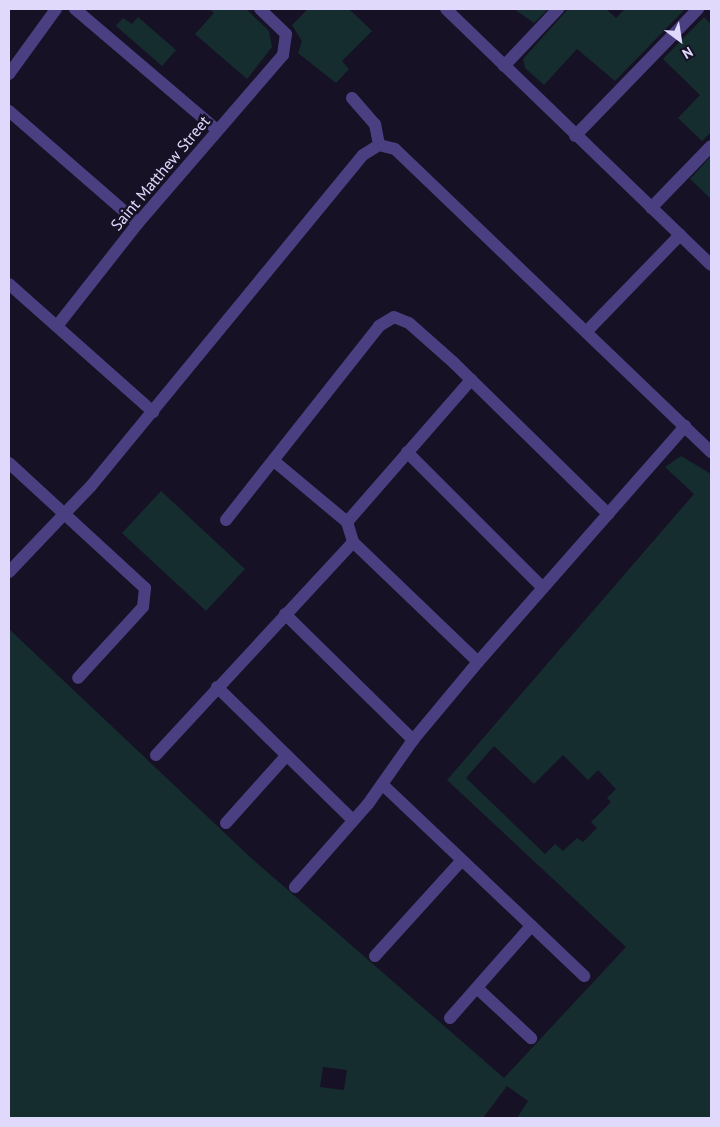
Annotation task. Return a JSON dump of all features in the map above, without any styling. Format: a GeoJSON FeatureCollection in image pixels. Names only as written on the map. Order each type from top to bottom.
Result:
{"type":"FeatureCollection","features":[{"type":"Feature","properties":{"kind":"street"},"geometry":{"type":"LineString","coordinates":[[9,74],[56,9]]}},
{"type":"Feature","properties":{"kind":"street"},"geometry":{"type":"LineString","coordinates":[[75,9],[217,130]]}},
{"type":"Feature","properties":{"kind":"street","name":"Saint Matthew Street"},"geometry":{"type":"LineString","coordinates":[[56,326],[138,223],[283,55],[287,41],[280,27],[260,9]]}},
{"type":"Feature","properties":{"kind":"street"},"geometry":{"type":"LineString","coordinates":[[446,9],[575,136],[711,265]]}},
{"type":"Feature","properties":{"kind":"street"},"geometry":{"type":"LineString","coordinates":[[504,66],[558,9]]}},
{"type":"Feature","properties":{"kind":"street"},"geometry":{"type":"LineString","coordinates":[[575,136],[698,9]]}},
{"type":"Feature","properties":{"kind":"street"},"geometry":{"type":"LineString","coordinates":[[352,98],[375,124],[380,145]]}},
{"type":"Feature","properties":{"kind":"street"},"geometry":{"type":"LineString","coordinates":[[9,111],[138,223]]}},
{"type":"Feature","properties":{"kind":"street"},"geometry":{"type":"LineString","coordinates":[[9,572],[64,512],[82,496],[363,155],[380,145],[394,149],[587,331],[711,452]]}},
{"type":"Feature","properties":{"kind":"street"},"geometry":{"type":"LineString","coordinates":[[651,208],[711,146]]}},
{"type":"Feature","properties":{"kind":"street"},"geometry":{"type":"LineString","coordinates":[[587,331],[680,235]]}},
{"type":"Feature","properties":{"kind":"street"},"geometry":{"type":"LineString","coordinates":[[9,284],[153,412]]}},
{"type":"Feature","properties":{"kind":"street"},"geometry":{"type":"LineString","coordinates":[[226,520],[385,321],[394,317],[409,323],[471,380],[608,514]]}},
{"type":"Feature","properties":{"kind":"street"},"geometry":{"type":"LineString","coordinates":[[347,522],[471,380]]}},
{"type":"Feature","properties":{"kind":"street"},"geometry":{"type":"LineString","coordinates":[[295,887],[353,820],[382,784],[413,740],[478,662],[685,426]]}},
{"type":"Feature","properties":{"kind":"street"},"geometry":{"type":"LineString","coordinates":[[407,452],[543,588]]}},
{"type":"Feature","properties":{"kind":"street"},"geometry":{"type":"LineString","coordinates":[[274,462],[347,522],[353,542],[478,662]]}},
{"type":"Feature","properties":{"kind":"street"},"geometry":{"type":"LineString","coordinates":[[9,463],[140,582],[147,595],[143,607],[78,678]]}},
{"type":"Feature","properties":{"kind":"street"},"geometry":{"type":"LineString","coordinates":[[156,755],[353,542]]}},
{"type":"Feature","properties":{"kind":"street"},"geometry":{"type":"LineString","coordinates":[[285,614],[413,740]]}},
{"type":"Feature","properties":{"kind":"street"},"geometry":{"type":"LineString","coordinates":[[218,687],[353,820]]}},
{"type":"Feature","properties":{"kind":"street"},"geometry":{"type":"LineString","coordinates":[[226,823],[287,755]]}},
{"type":"Feature","properties":{"kind":"street"},"geometry":{"type":"LineString","coordinates":[[382,784],[584,976]]}},
{"type":"Feature","properties":{"kind":"street"},"geometry":{"type":"LineString","coordinates":[[375,956],[461,861]]}},
{"type":"Feature","properties":{"kind":"street"},"geometry":{"type":"LineString","coordinates":[[450,1018],[531,926]]}},
{"type":"Feature","properties":{"kind":"street"},"geometry":{"type":"LineString","coordinates":[[477,988],[531,1038]]}},
{"type":"Feature","properties":{"kind":"green space"},"geometry":{"type":"Polygon","coordinates":[[[209,9],[246,9],[269,31],[272,47],[247,79],[195,34],[214,13],[209,9]]]}},
{"type":"Feature","properties":{"kind":"green space"},"geometry":{"type":"Polygon","coordinates":[[[308,9],[349,9],[372,31],[342,61],[349,69],[336,83],[298,53],[302,41],[292,25],[308,9]]]}},
{"type":"Feature","properties":{"kind":"green space"},"geometry":{"type":"Polygon","coordinates":[[[514,9],[548,9],[534,23],[514,9]]]}},
{"type":"Feature","properties":{"kind":"green space"},"geometry":{"type":"Polygon","coordinates":[[[568,9],[606,9],[616,18],[625,9],[685,9],[615,81],[577,49],[544,85],[525,68],[523,59],[568,9]]]}},
{"type":"Feature","properties":{"kind":"green space"},"geometry":{"type":"Polygon","coordinates":[[[138,17],[176,50],[162,66],[116,26],[123,18],[132,24],[138,17]]]}},
{"type":"Feature","properties":{"kind":"green space"},"geometry":{"type":"Polygon","coordinates":[[[704,17],[711,24],[711,132],[702,141],[678,118],[700,95],[663,59],[704,17]]]}},
{"type":"Feature","properties":{"kind":"green space"},"geometry":{"type":"Polygon","coordinates":[[[711,156],[711,197],[710,198],[690,179],[711,156]]]}},
{"type":"Feature","properties":{"kind":"green space"},"geometry":{"type":"Polygon","coordinates":[[[681,456],[711,474],[711,1118],[517,1118],[528,1101],[507,1086],[483,1118],[9,1118],[9,629],[250,857],[504,1078],[626,947],[447,780],[694,494],[665,467],[681,456]],[[494,746],[466,778],[545,854],[555,844],[563,851],[577,838],[583,842],[597,828],[591,822],[611,802],[607,798],[616,789],[598,770],[588,780],[563,755],[534,784],[494,746]],[[323,1067],[320,1087],[344,1090],[347,1070],[323,1067]]]}},
{"type":"Feature","properties":{"kind":"green space"},"geometry":{"type":"Polygon","coordinates":[[[161,491],[245,569],[206,611],[122,533],[161,491]]]}}]}
